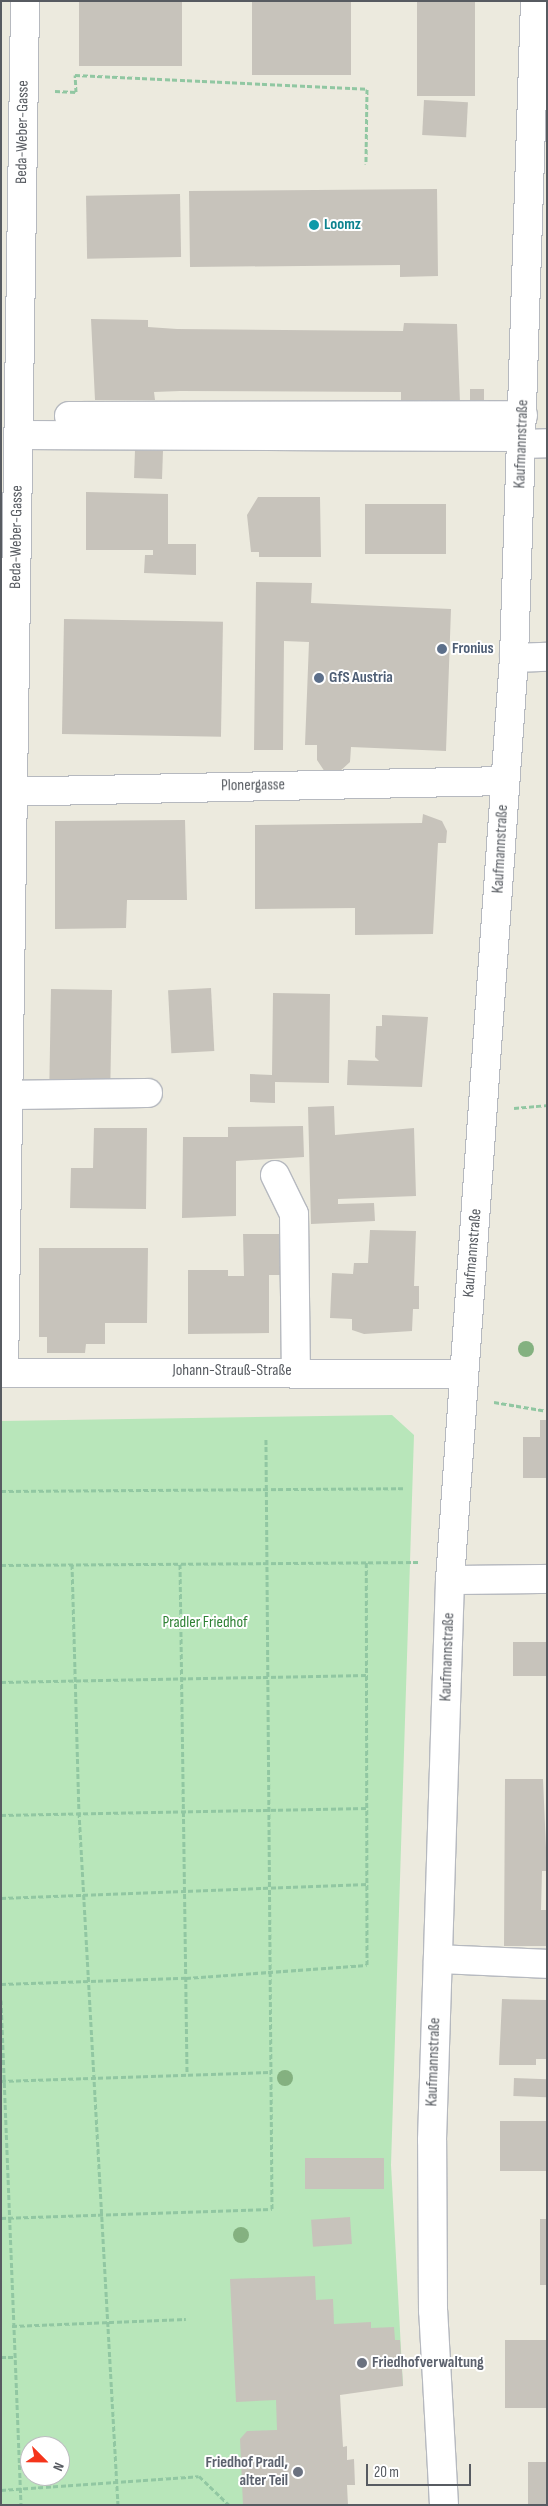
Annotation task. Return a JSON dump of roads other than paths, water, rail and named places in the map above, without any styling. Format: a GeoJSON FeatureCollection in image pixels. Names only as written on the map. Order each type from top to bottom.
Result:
{"type":"FeatureCollection","features":[{"type":"Feature","properties":{"kind":"street","name":"Beda-Weber-Gasse"},"geometry":{"type":"LineString","coordinates":[[3,1373],[8,1095],[6,792],[19,426],[11,293],[24,91],[25,1]]}},
{"type":"Feature","properties":{"kind":"street","name":"Kaufmannstraße"},"geometry":{"type":"LineString","coordinates":[[444,2505],[432,2269],[438,1959],[450,1571],[462,1374],[486,1108],[505,781],[529,435],[535,1]]}},
{"type":"Feature","properties":{"kind":"street"},"geometry":{"type":"LineString","coordinates":[[19,426],[529,435]]}},
{"type":"Feature","properties":{"kind":"street"},"geometry":{"type":"LineString","coordinates":[[514,658],[547,656]]}},
{"type":"Feature","properties":{"kind":"street","name":"Plonergasse"},"geometry":{"type":"LineString","coordinates":[[6,792],[505,781]]}},
{"type":"Feature","properties":{"kind":"street"},"geometry":{"type":"LineString","coordinates":[[8,1095],[148,1093]]}},
{"type":"Feature","properties":{"kind":"street"},"geometry":{"type":"LineString","coordinates":[[275,1175],[294,1214],[296,1370]]}},
{"type":"Feature","properties":{"kind":"street","name":"Johann-Strauß-Straße"},"geometry":{"type":"LineString","coordinates":[[3,1373],[132,1381],[296,1370],[462,1374]]}},
{"type":"Feature","properties":{"kind":"street"},"geometry":{"type":"LineString","coordinates":[[450,1571],[547,1579]]}},
{"type":"Feature","properties":{"kind":"street"},"geometry":{"type":"LineString","coordinates":[[438,1959],[547,1964]]}},
{"type":"Feature","properties":{"kind":"place","name":"Loomz"},"geometry":{"type":"Point","coordinates":[314,225]}},
{"type":"Feature","properties":{"kind":"place","name":"Fronius"},"geometry":{"type":"Point","coordinates":[442,649]}},
{"type":"Feature","properties":{"kind":"place","name":"GfS Austria"},"geometry":{"type":"Point","coordinates":[319,678]}},
{"type":"Feature","properties":{"kind":"place","name":"Friedhofverwaltung"},"geometry":{"type":"Point","coordinates":[362,2363]}},
{"type":"Feature","properties":{"kind":"place","name":"Friedhof Pradl, alter Teil"},"geometry":{"type":"Point","coordinates":[298,2472]}},
{"type":"Feature","properties":{"kind":"park label","name":"Pradler Friedhof"},"geometry":{"type":"Point","coordinates":[205,1623]}}]}
